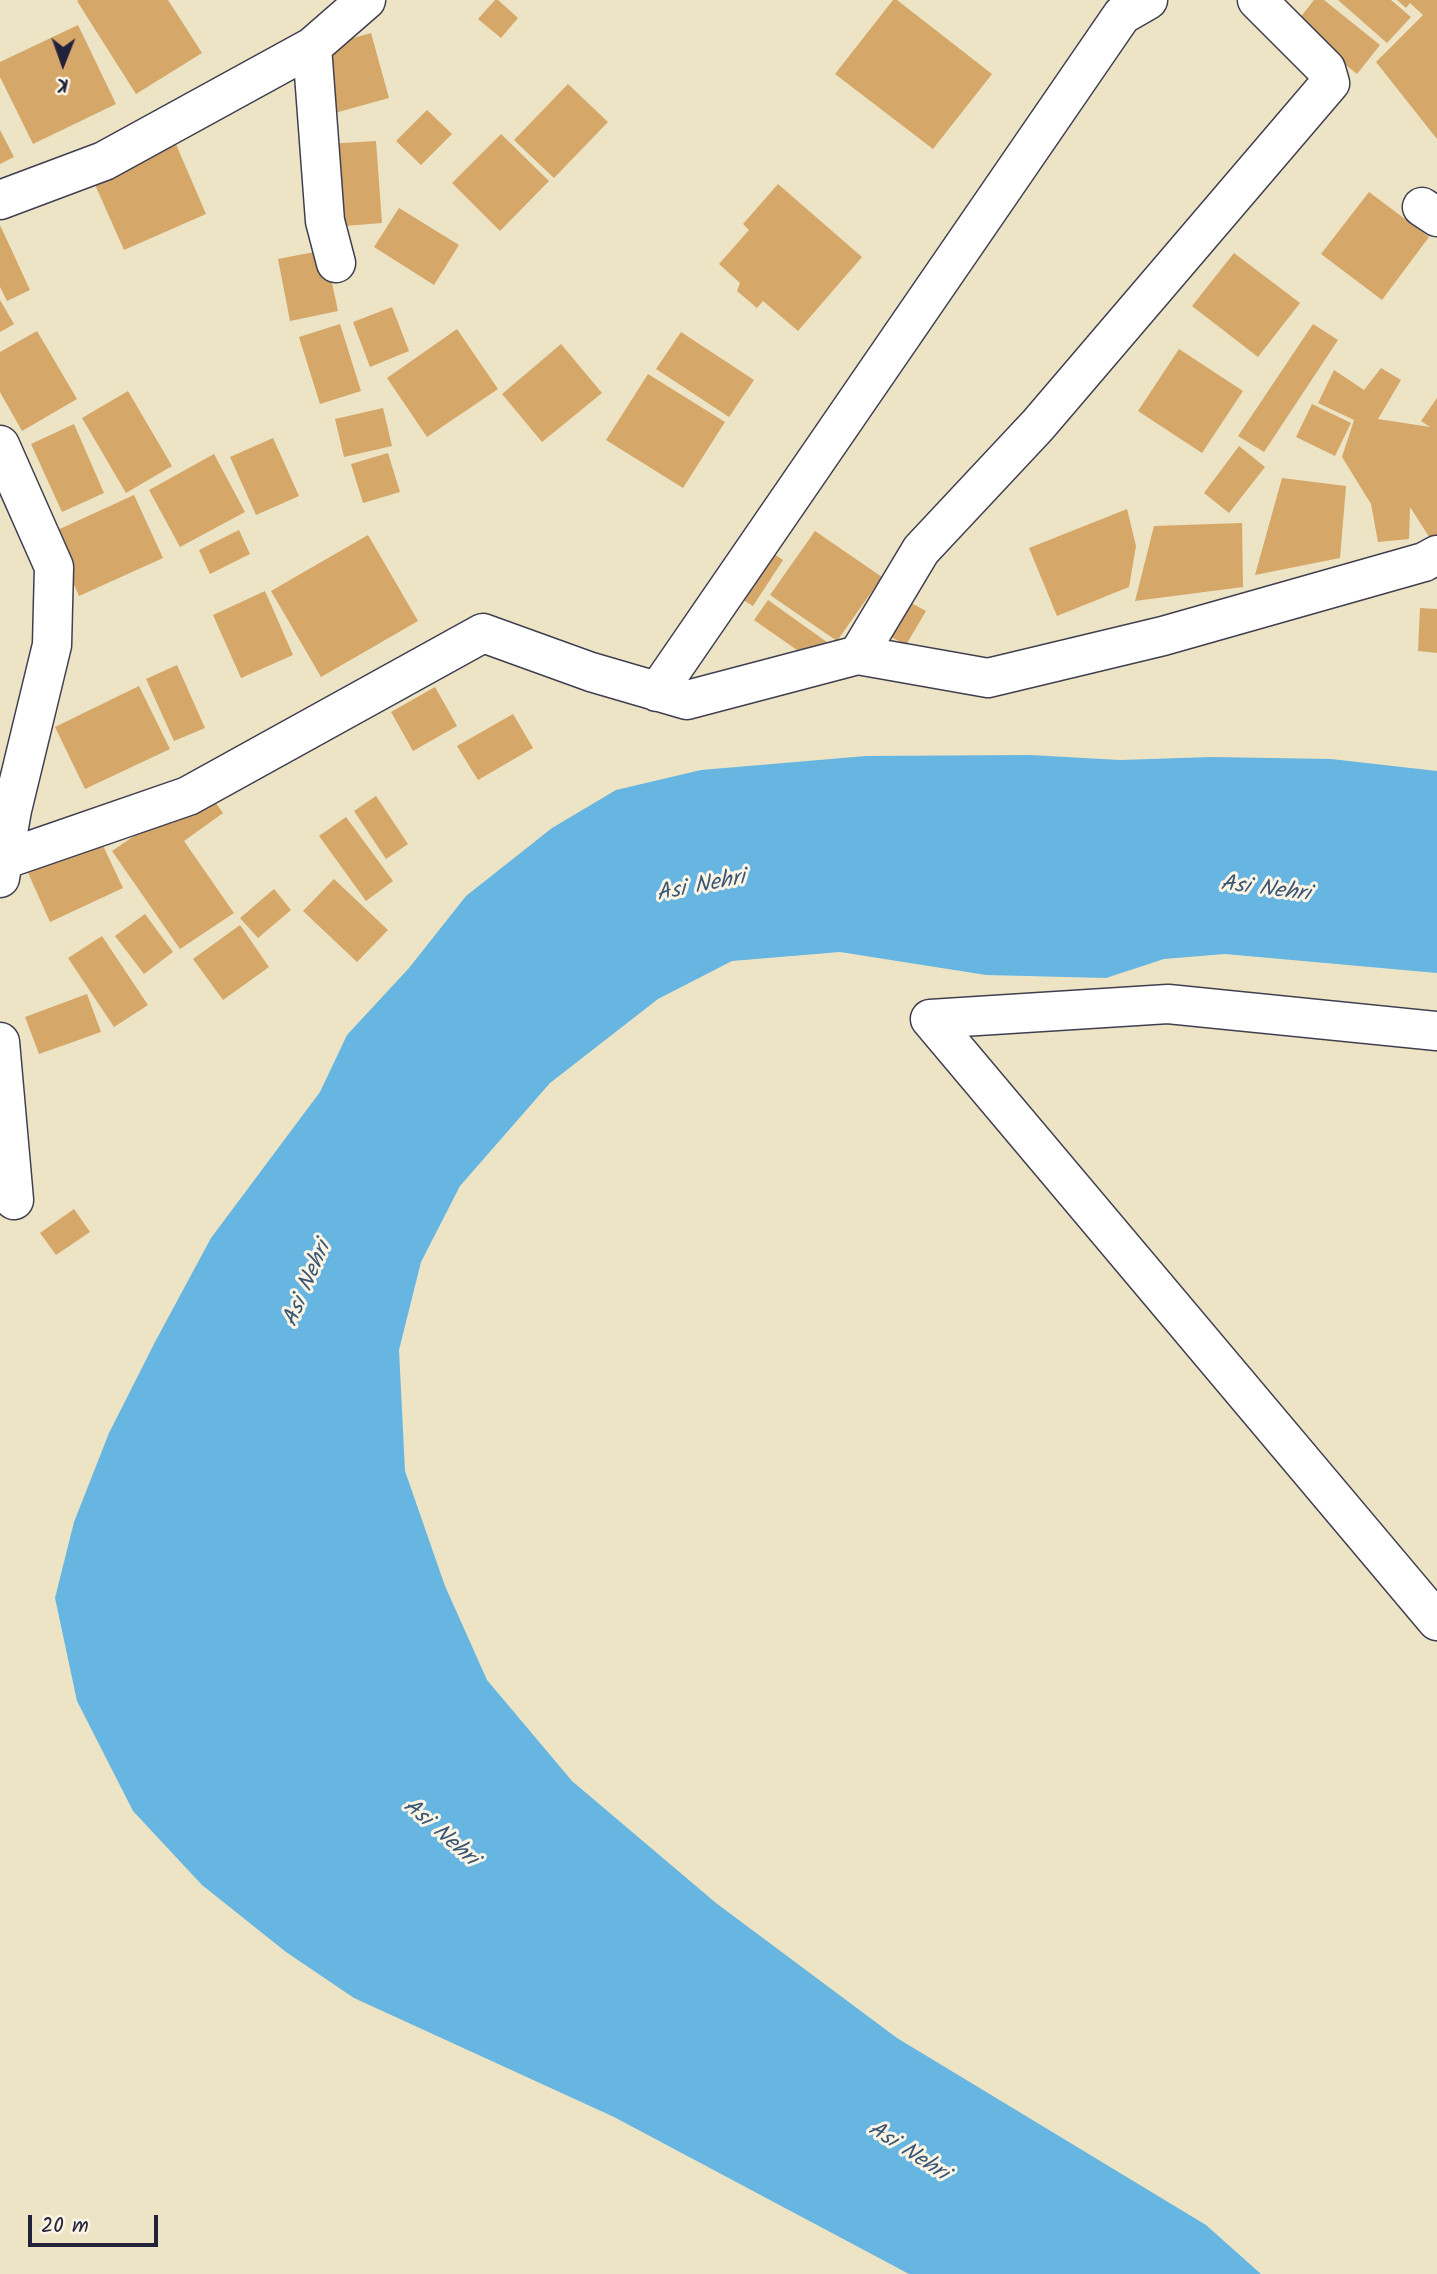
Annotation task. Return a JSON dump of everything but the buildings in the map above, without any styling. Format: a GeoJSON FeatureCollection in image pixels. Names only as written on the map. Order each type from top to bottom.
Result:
{"type":"FeatureCollection","features":[{"type":"Feature","properties":{"kind":"street"},"geometry":{"type":"LineString","coordinates":[[657,692],[1122,15],[1149,0]]}},
{"type":"Feature","properties":{"kind":"street"},"geometry":{"type":"LineString","coordinates":[[858,655],[921,550],[1038,425],[1330,83],[1326,69],[1257,0]]}},
{"type":"Feature","properties":{"kind":"street"},"geometry":{"type":"LineString","coordinates":[[0,200],[104,161],[312,47],[361,2]]}},
{"type":"Feature","properties":{"kind":"street"},"geometry":{"type":"LineString","coordinates":[[312,47],[325,221],[336,264]]}},
{"type":"Feature","properties":{"kind":"street"},"geometry":{"type":"LineString","coordinates":[[0,445],[54,567],[52,645],[3,852]]}},
{"type":"Feature","properties":{"kind":"street"},"geometry":{"type":"LineString","coordinates":[[3,852],[188,796],[483,633],[591,672],[687,700],[858,655],[988,678],[1163,636],[1424,562],[1437,555]]}},
{"type":"Feature","properties":{"kind":"street"},"geometry":{"type":"LineString","coordinates":[[1437,1031],[1168,1004],[930,1019],[1437,1621]]}},
{"type":"Feature","properties":{"kind":"street"},"geometry":{"type":"LineString","coordinates":[[0,1053],[14,1200]]}},
{"type":"Feature","properties":{"kind":"water","name":"Asi Nehri"},"geometry":{"type":"Polygon","coordinates":[[[1030,755],[1120,760],[1212,757],[1331,759],[1437,771],[1437,973],[1225,954],[1164,959],[1106,978],[986,975],[840,952],[732,961],[658,999],[550,1083],[460,1186],[421,1262],[399,1350],[405,1471],[445,1586],[487,1680],[572,1781],[716,1903],[897,2038],[1206,2225],[1261,2274],[909,2274],[614,2117],[354,1998],[286,1952],[202,1885],[133,1811],[77,1701],[55,1598],[74,1522],[109,1433],[211,1238],[320,1092],[347,1035],[409,968],[466,896],[552,828],[616,790],[701,770],[866,756],[1030,755]]]}}]}
